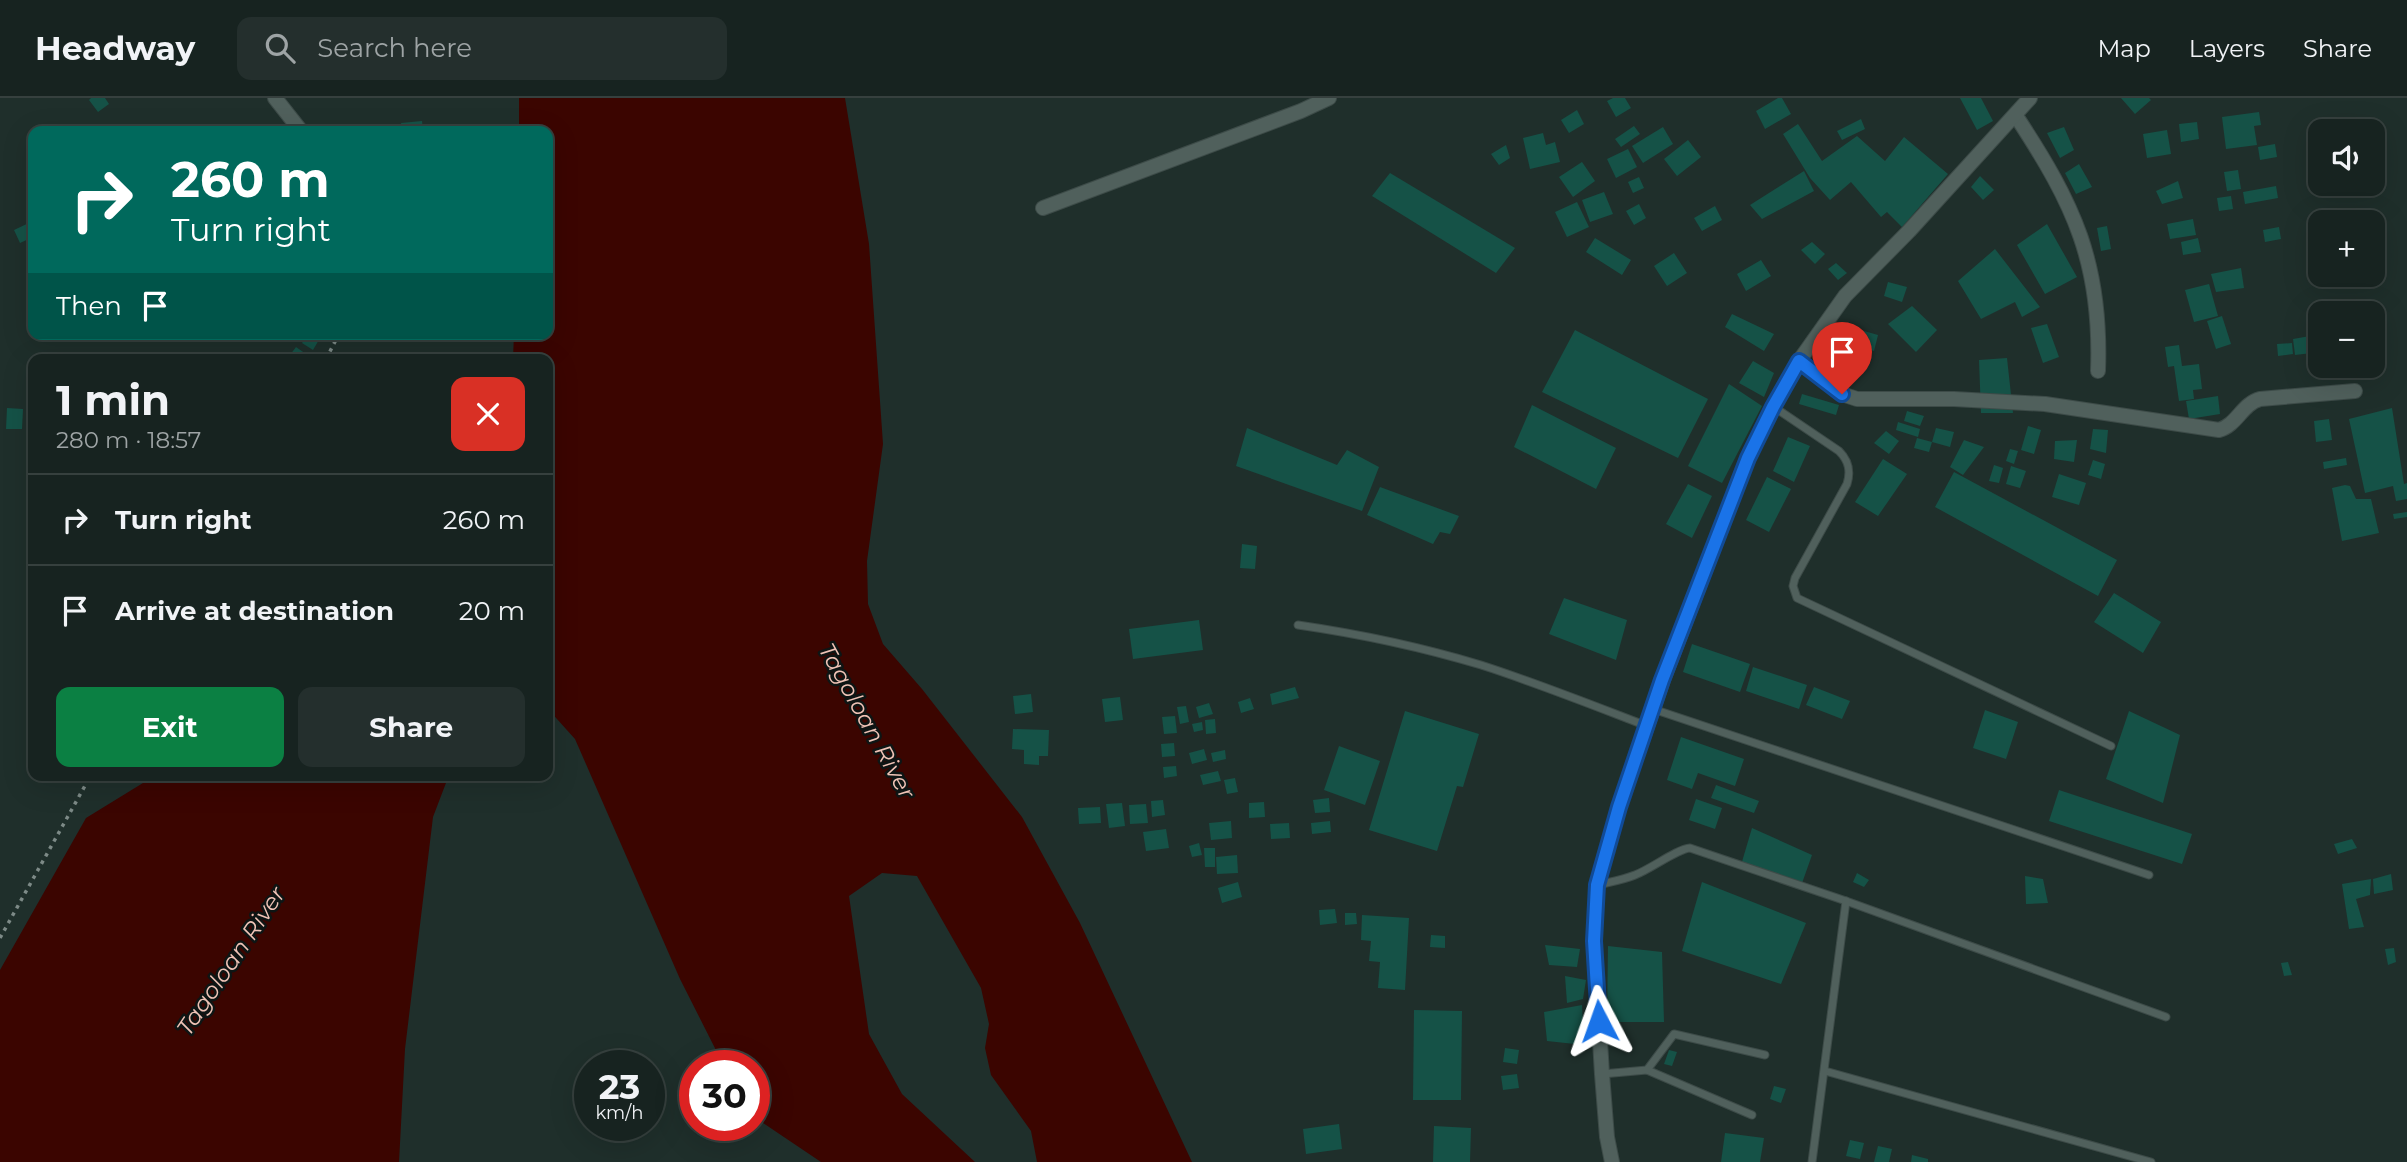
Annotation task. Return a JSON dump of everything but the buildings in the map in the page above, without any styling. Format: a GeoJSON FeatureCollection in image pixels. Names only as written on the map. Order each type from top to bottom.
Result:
{"type":"FeatureCollection","features":[{"type":"Feature","properties":{"kind":"street"},"geometry":{"type":"LineString","coordinates":[[275,98],[298,126]]}},
{"type":"Feature","properties":{"kind":"street"},"geometry":{"type":"LineString","coordinates":[[1043,208],[1329,98]]}},
{"type":"Feature","properties":{"kind":"street"},"geometry":{"type":"LineString","coordinates":[[1612,1162],[1607,1137],[1594,941],[1597,885],[1619,807],[1653,709],[1748,458],[1799,361],[1845,296],[1909,231],[2030,98]]}},
{"type":"Feature","properties":{"kind":"street"},"geometry":{"type":"LineString","coordinates":[[2016,116],[2048,164],[2090,263],[2098,311],[2098,371]]}},
{"type":"Feature","properties":{"kind":"street"},"geometry":{"type":"LineString","coordinates":[[1799,361],[1842,394],[1857,399],[1955,399],[2045,404],[2219,430],[2230,426],[2248,405],[2260,399],[2355,391]]}},
{"type":"Feature","properties":{"kind":"lane"},"geometry":{"type":"LineString","coordinates":[[1773,407],[1839,451],[1846,458],[1849,467],[1847,484],[1795,578],[1793,586],[1797,598],[2111,746]]}},
{"type":"Feature","properties":{"kind":"lane"},"geometry":{"type":"LineString","coordinates":[[1298,625],[1362,635],[1444,655],[1529,682],[1647,726]]}},
{"type":"Feature","properties":{"kind":"lane"},"geometry":{"type":"LineString","coordinates":[[1653,709],[2149,875]]}},
{"type":"Feature","properties":{"kind":"lane"},"geometry":{"type":"LineString","coordinates":[[1597,885],[1633,876],[1690,848],[1846,901],[2166,1017]]}},
{"type":"Feature","properties":{"kind":"lane"},"geometry":{"type":"LineString","coordinates":[[1812,1162],[1846,901]]}},
{"type":"Feature","properties":{"kind":"lane"},"geometry":{"type":"LineString","coordinates":[[1647,1070],[1674,1034],[1765,1055]]}},
{"type":"Feature","properties":{"kind":"lane"},"geometry":{"type":"LineString","coordinates":[[1602,1074],[1647,1070],[1752,1115]]}},
{"type":"Feature","properties":{"kind":"lane"},"geometry":{"type":"LineString","coordinates":[[1825,1071],[2151,1162]]}},
{"type":"Feature","properties":{"kind":"path"},"geometry":{"type":"LineString","coordinates":[[0,938],[88,781]]}},
{"type":"Feature","properties":{"kind":"water","name":"Tagoloan River"},"geometry":{"type":"Polygon","coordinates":[[[519,98],[845,98],[869,244],[883,444],[867,561],[868,604],[883,644],[922,689],[1022,817],[1080,923],[1192,1162],[1037,1162],[1031,1131],[991,1075],[985,1048],[989,1024],[981,988],[917,876],[882,873],[849,896],[869,1034],[902,1094],[975,1162],[821,1162],[770,1128],[770,1050],[716,1050],[680,979],[575,739],[553,715],[553,354],[513,354],[514,340],[553,340],[553,126],[519,126],[519,98]]]}},
{"type":"Feature","properties":{"kind":"water","name":"Tagoloan River"},"geometry":{"type":"Polygon","coordinates":[[[146,781],[447,781],[433,817],[405,1049],[399,1162],[0,1162],[0,970],[86,818],[146,781]]]}},
{"type":"Feature","properties":{"kind":"route"},"geometry":{"type":"LineString","coordinates":[[1599,1021],[1594,941],[1597,885],[1605,853],[1662,680],[1748,458],[1799,361],[1842,394]]}}]}
